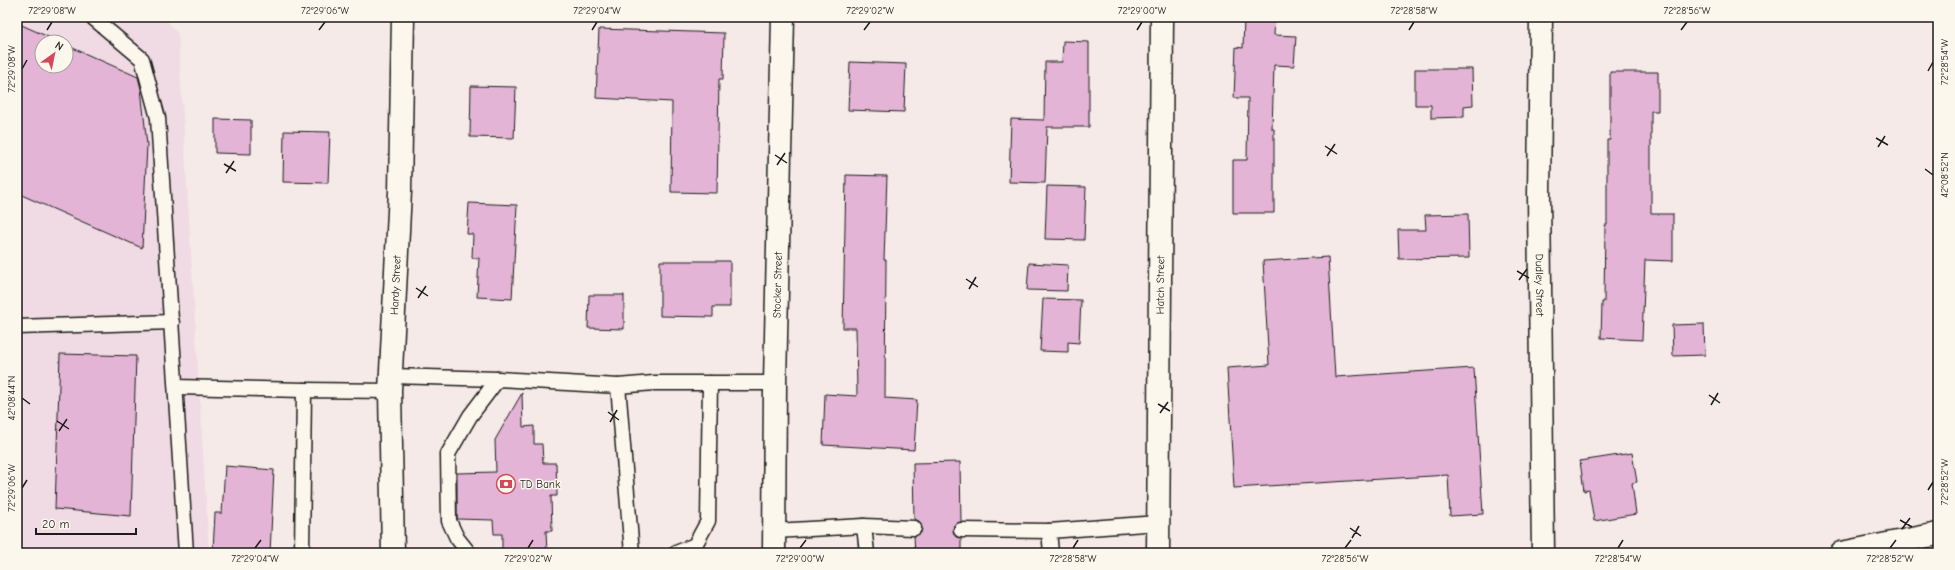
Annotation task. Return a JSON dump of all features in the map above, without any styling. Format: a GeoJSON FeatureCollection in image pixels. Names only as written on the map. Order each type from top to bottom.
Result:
{"type":"FeatureCollection","features":[{"type":"Feature","properties":{"kind":"street","name":"Hardy Street"},"geometry":{"type":"LineString","coordinates":[[393,553],[390,384],[400,191],[403,17]]}},
{"type":"Feature","properties":{"kind":"street","name":"Stocker Street"},"geometry":{"type":"LineString","coordinates":[[774,553],[775,383],[783,17]]}},
{"type":"Feature","properties":{"kind":"street","name":"Hatch Street"},"geometry":{"type":"LineString","coordinates":[[1158,553],[1162,17]]}},
{"type":"Feature","properties":{"kind":"street","name":"Dudley Street"},"geometry":{"type":"LineString","coordinates":[[1541,17],[1539,195],[1544,553]]}},
{"type":"Feature","properties":{"kind":"street"},"geometry":{"type":"LineString","coordinates":[[1841,553],[1938,534]]}},
{"type":"Feature","properties":{"kind":"lane"},"geometry":{"type":"LineString","coordinates":[[92,17],[142,59],[158,118],[186,553]]}},
{"type":"Feature","properties":{"kind":"lane"},"geometry":{"type":"LineString","coordinates":[[17,327],[172,322]]}},
{"type":"Feature","properties":{"kind":"lane"},"geometry":{"type":"LineString","coordinates":[[176,387],[304,390],[498,379],[618,386],[654,383],[775,383]]}},
{"type":"Feature","properties":{"kind":"lane"},"geometry":{"type":"LineString","coordinates":[[469,553],[457,538],[449,521],[448,454],[470,416],[498,379]]}},
{"type":"Feature","properties":{"kind":"lane"},"geometry":{"type":"LineString","coordinates":[[676,553],[695,545],[708,521],[710,383]]}},
{"type":"Feature","properties":{"kind":"lane"},"geometry":{"type":"LineString","coordinates":[[618,386],[632,553]]}},
{"type":"Feature","properties":{"kind":"lane"},"geometry":{"type":"LineString","coordinates":[[302,553],[304,390]]}},
{"type":"Feature","properties":{"kind":"lane"},"geometry":{"type":"LineString","coordinates":[[961,530],[1049,532],[1158,523]]}},
{"type":"Feature","properties":{"kind":"lane"},"geometry":{"type":"LineString","coordinates":[[864,526],[867,553]]}},
{"type":"Feature","properties":{"kind":"lane"},"geometry":{"type":"LineString","coordinates":[[774,531],[864,526],[914,528]]}},
{"type":"Feature","properties":{"kind":"lane"},"geometry":{"type":"LineString","coordinates":[[1049,532],[1051,553]]}},
{"type":"Feature","properties":{"kind":"shaded area"},"geometry":{"type":"Polygon","coordinates":[[[17,17],[164,17],[178,34],[209,553],[17,553],[17,17]]]}},
{"type":"Feature","properties":{"kind":"building"},"geometry":{"type":"Polygon","coordinates":[[[1244,17],[1275,17],[1274,35],[1296,36],[1294,66],[1274,65],[1272,129],[1274,129],[1274,213],[1233,213],[1233,160],[1247,160],[1248,98],[1234,98],[1236,47],[1243,48],[1244,17]]]}},
{"type":"Feature","properties":{"kind":"building"},"geometry":{"type":"Polygon","coordinates":[[[17,23],[42,34],[34,34],[34,74],[74,74],[74,49],[138,77],[141,89],[147,145],[142,248],[17,193],[17,23]]]}},
{"type":"Feature","properties":{"kind":"building"},"geometry":{"type":"Polygon","coordinates":[[[599,29],[724,33],[723,79],[719,79],[717,193],[671,192],[672,102],[596,98],[599,29]]]}},
{"type":"Feature","properties":{"kind":"building"},"geometry":{"type":"Polygon","coordinates":[[[1063,41],[1089,42],[1089,127],[1047,127],[1045,183],[1009,182],[1011,119],[1044,120],[1045,62],[1062,62],[1063,41]]]}},
{"type":"Feature","properties":{"kind":"building"},"geometry":{"type":"Polygon","coordinates":[[[850,62],[906,64],[904,112],[848,110],[850,62]]]}},
{"type":"Feature","properties":{"kind":"building"},"geometry":{"type":"Polygon","coordinates":[[[1415,69],[1472,69],[1473,105],[1464,106],[1464,117],[1431,118],[1431,105],[1415,105],[1415,69]]]}},
{"type":"Feature","properties":{"kind":"building"},"geometry":{"type":"Polygon","coordinates":[[[1610,72],[1658,72],[1658,111],[1651,111],[1651,214],[1673,214],[1673,261],[1645,260],[1642,340],[1601,338],[1602,302],[1604,302],[1605,225],[1607,225],[1607,140],[1610,140],[1610,72]]]}},
{"type":"Feature","properties":{"kind":"building"},"geometry":{"type":"Polygon","coordinates":[[[471,86],[516,87],[514,138],[470,137],[471,86]]]}},
{"type":"Feature","properties":{"kind":"building"},"geometry":{"type":"Polygon","coordinates":[[[215,119],[251,120],[251,154],[215,153],[215,119]]]}},
{"type":"Feature","properties":{"kind":"building"},"geometry":{"type":"Polygon","coordinates":[[[284,131],[330,132],[328,183],[283,182],[284,131]]]}},
{"type":"Feature","properties":{"kind":"building"},"geometry":{"type":"Polygon","coordinates":[[[846,175],[887,176],[884,260],[886,260],[885,398],[917,400],[914,450],[823,445],[825,394],[857,396],[856,328],[843,328],[846,175]]]}},
{"type":"Feature","properties":{"kind":"building"},"geometry":{"type":"Polygon","coordinates":[[[1047,186],[1086,187],[1084,240],[1045,239],[1047,186]]]}},
{"type":"Feature","properties":{"kind":"building"},"geometry":{"type":"Polygon","coordinates":[[[469,203],[517,205],[512,299],[477,297],[479,258],[472,258],[473,234],[467,234],[469,203]]]}},
{"type":"Feature","properties":{"kind":"building"},"geometry":{"type":"Polygon","coordinates":[[[1468,214],[1469,258],[1399,259],[1398,230],[1426,230],[1425,215],[1468,214]]]}},
{"type":"Feature","properties":{"kind":"building"},"geometry":{"type":"Polygon","coordinates":[[[1328,257],[1335,377],[1474,368],[1483,514],[1450,516],[1448,475],[1234,488],[1227,368],[1269,365],[1263,261],[1328,257]]]}},
{"type":"Feature","properties":{"kind":"building"},"geometry":{"type":"Polygon","coordinates":[[[660,261],[730,261],[730,307],[713,307],[713,317],[660,316],[660,261]]]}},
{"type":"Feature","properties":{"kind":"building"},"geometry":{"type":"Polygon","coordinates":[[[1029,263],[1068,265],[1067,291],[1027,290],[1029,263]]]}},
{"type":"Feature","properties":{"kind":"building"},"geometry":{"type":"Polygon","coordinates":[[[589,295],[624,295],[624,329],[588,328],[589,295]]]}},
{"type":"Feature","properties":{"kind":"building"},"geometry":{"type":"Polygon","coordinates":[[[1043,299],[1081,300],[1079,343],[1068,342],[1068,352],[1040,351],[1043,299]]]}},
{"type":"Feature","properties":{"kind":"building"},"geometry":{"type":"Polygon","coordinates":[[[1704,324],[1705,355],[1673,356],[1672,325],[1704,324]]]}},
{"type":"Feature","properties":{"kind":"building"},"geometry":{"type":"Polygon","coordinates":[[[60,354],[136,356],[131,516],[55,509],[60,354]]]}},
{"type":"Feature","properties":{"kind":"building","name":"TD Bank"},"geometry":{"type":"Polygon","coordinates":[[[522,393],[523,427],[534,426],[534,444],[542,444],[543,463],[556,463],[557,496],[551,496],[552,531],[546,531],[547,553],[502,553],[502,534],[494,534],[493,520],[457,519],[457,473],[496,472],[495,440],[522,393]]]}},
{"type":"Feature","properties":{"kind":"building"},"geometry":{"type":"Polygon","coordinates":[[[1632,453],[1637,482],[1632,483],[1636,514],[1594,521],[1589,490],[1584,491],[1580,461],[1632,453]]]}},
{"type":"Feature","properties":{"kind":"building"},"geometry":{"type":"Polygon","coordinates":[[[960,462],[961,522],[954,525],[953,530],[956,537],[961,538],[961,553],[915,553],[914,536],[921,533],[922,528],[919,521],[914,519],[913,463],[960,462]]]}},
{"type":"Feature","properties":{"kind":"building"},"geometry":{"type":"Polygon","coordinates":[[[225,466],[274,470],[270,553],[223,553],[223,551],[213,550],[215,513],[222,513],[225,466]]]}},
{"type":"Feature","properties":{"kind":"place","name":"TD Bank"},"geometry":{"type":"Point","coordinates":[506,484]}}]}
